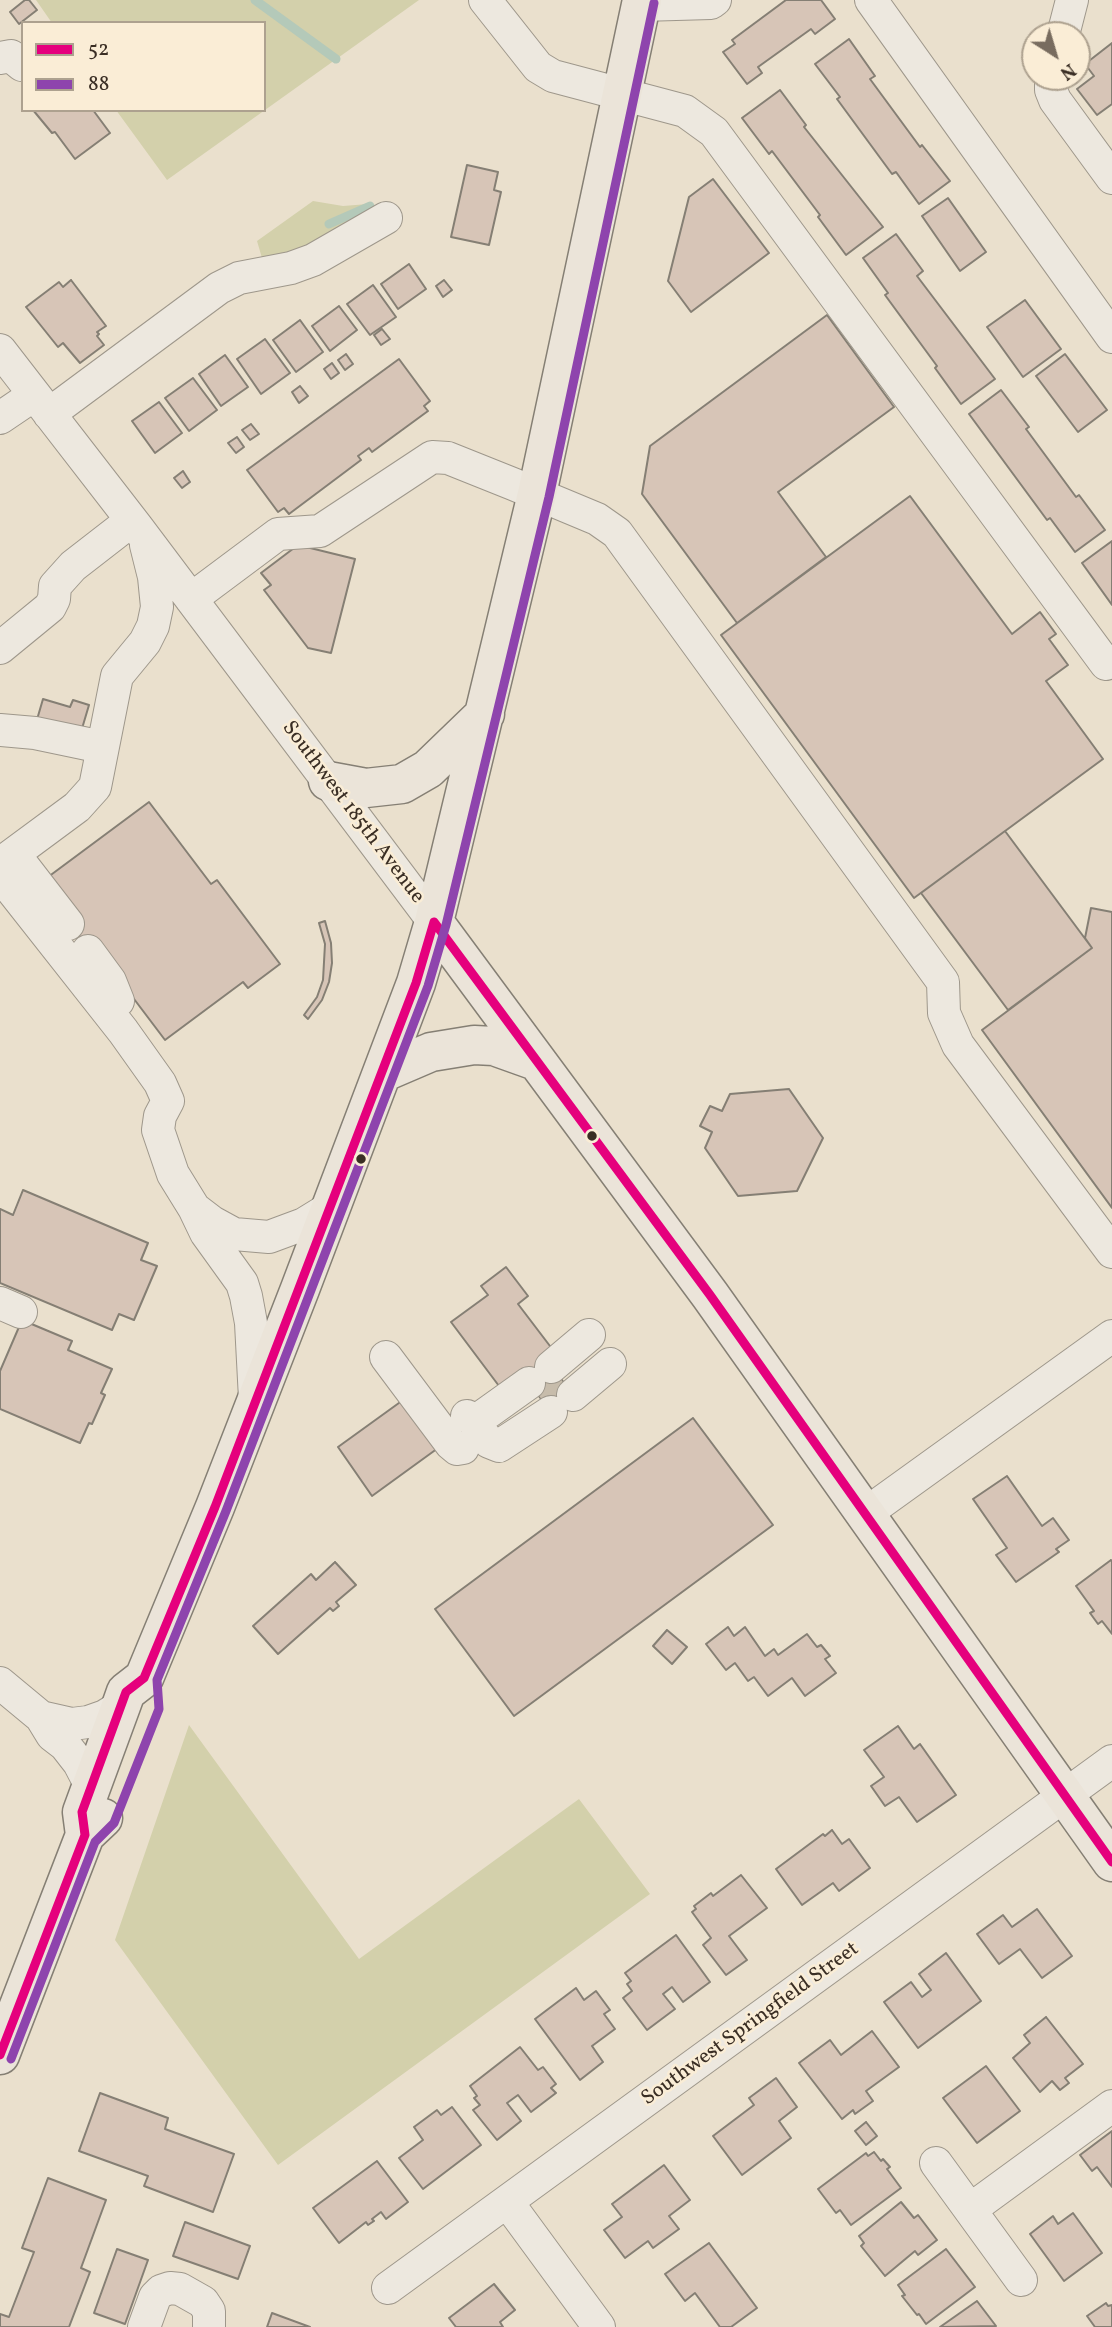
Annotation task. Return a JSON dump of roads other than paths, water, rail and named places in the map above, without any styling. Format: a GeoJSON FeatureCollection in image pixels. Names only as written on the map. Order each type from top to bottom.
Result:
{"type":"FeatureCollection","features":[{"type":"Feature","properties":{"kind":"main road"},"geometry":{"type":"LineString","coordinates":[[85,1835],[82,1812],[91,1786],[215,1507],[416,983],[434,922],[537,494],[641,2]]}},
{"type":"Feature","properties":{"kind":"main road"},"geometry":{"type":"LineString","coordinates":[[328,781],[366,788],[402,785],[428,769],[485,714]]}},
{"type":"Feature","properties":{"kind":"main road","name":"Southwest 185th Avenue"},"geometry":{"type":"LineString","coordinates":[[434,922],[710,1295],[1112,1862]]}},
{"type":"Feature","properties":{"kind":"main road"},"geometry":{"type":"LineString","coordinates":[[382,1073],[431,1052],[474,1045],[494,1046],[536,1061]]}},
{"type":"Feature","properties":{"kind":"main road"},"geometry":{"type":"LineString","coordinates":[[0,2055],[85,1835],[103,1817],[148,1704],[132,1692]]}},
{"type":"Feature","properties":{"kind":"street"},"geometry":{"type":"LineString","coordinates":[[485,0],[538,67],[554,76],[685,111],[714,132],[1106,664]]}},
{"type":"Feature","properties":{"kind":"street"},"geometry":{"type":"LineString","coordinates":[[641,2],[711,3],[715,0]]}},
{"type":"Feature","properties":{"kind":"street"},"geometry":{"type":"LineString","coordinates":[[871,0],[1112,337]]}},
{"type":"Feature","properties":{"kind":"street"},"geometry":{"type":"LineString","coordinates":[[1067,21],[1072,0]]}},
{"type":"Feature","properties":{"kind":"street"},"geometry":{"type":"LineString","coordinates":[[1051,91],[1055,100],[1112,178]]}},
{"type":"Feature","properties":{"kind":"street"},"geometry":{"type":"LineString","coordinates":[[0,418],[42,404],[219,288],[239,278],[291,268],[313,260],[386,218]]}},
{"type":"Feature","properties":{"kind":"street","name":"Southwest 185th Avenue"},"geometry":{"type":"LineString","coordinates":[[0,350],[434,922]]}},
{"type":"Feature","properties":{"kind":"street"},"geometry":{"type":"LineString","coordinates":[[191,599],[278,534],[320,531],[432,457],[448,458],[537,494],[597,519],[617,533],[943,982],[944,1013],[958,1045],[1112,1252]]}},
{"type":"Feature","properties":{"kind":"street"},"geometry":{"type":"LineString","coordinates":[[0,648],[43,614],[54,599],[55,586],[73,566],[138,529],[154,577],[157,607],[153,626],[145,642],[117,676],[95,787],[78,807],[5,865]]}},
{"type":"Feature","properties":{"kind":"street"},"geometry":{"type":"LineString","coordinates":[[0,730],[35,733],[102,747]]}},
{"type":"Feature","properties":{"kind":"street"},"geometry":{"type":"LineString","coordinates":[[5,865],[68,924]]}},
{"type":"Feature","properties":{"kind":"street"},"geometry":{"type":"LineString","coordinates":[[5,865],[160,1083],[168,1101],[160,1116],[158,1130],[173,1174],[206,1233],[242,1283],[246,1296],[251,1323],[255,1404]]}},
{"type":"Feature","properties":{"kind":"street"},"geometry":{"type":"LineString","coordinates":[[88,951],[110,981],[120,1007],[123,1031]]}},
{"type":"Feature","properties":{"kind":"street"},"geometry":{"type":"LineString","coordinates":[[194,1208],[234,1234],[269,1237],[304,1224],[330,1208]]}},
{"type":"Feature","properties":{"kind":"street"},"geometry":{"type":"LineString","coordinates":[[865,1514],[1112,1336]]}},
{"type":"Feature","properties":{"kind":"street"},"geometry":{"type":"LineString","coordinates":[[386,1357],[457,1449],[470,1437],[467,1416],[475,1420],[551,1389],[600,1350]]}},
{"type":"Feature","properties":{"kind":"street"},"geometry":{"type":"LineString","coordinates":[[0,1684],[41,1717],[52,1735],[65,1745],[79,1763],[91,1786]]}},
{"type":"Feature","properties":{"kind":"street"},"geometry":{"type":"LineString","coordinates":[[41,1717],[72,1724],[88,1722],[105,1716],[132,1692]]}},
{"type":"Feature","properties":{"kind":"street","name":"Southwest Springfield Street"},"geometry":{"type":"LineString","coordinates":[[388,2288],[1112,1761]]}},
{"type":"Feature","properties":{"kind":"street"},"geometry":{"type":"LineString","coordinates":[[971,2209],[1112,2106]]}},
{"type":"Feature","properties":{"kind":"street"},"geometry":{"type":"LineString","coordinates":[[936,2163],[1021,2280]]}},
{"type":"Feature","properties":{"kind":"street"},"geometry":{"type":"LineString","coordinates":[[508,2203],[599,2327]]}},
{"type":"Feature","properties":{"kind":"street"},"geometry":{"type":"LineString","coordinates":[[144,2327],[155,2297],[170,2288],[187,2292],[203,2302],[209,2311],[209,2327]]}},
{"type":"Feature","properties":{"kind":"waterway"},"geometry":{"type":"LineString","coordinates":[[255,0],[336,59]]}},
{"type":"Feature","properties":{"kind":"waterway"},"geometry":{"type":"LineString","coordinates":[[329,224],[370,206]]}},
{"type":"Feature","properties":{"kind":"tunnel"},"geometry":{"type":"LineString","coordinates":[[540,1397],[562,1381]]}}]}
